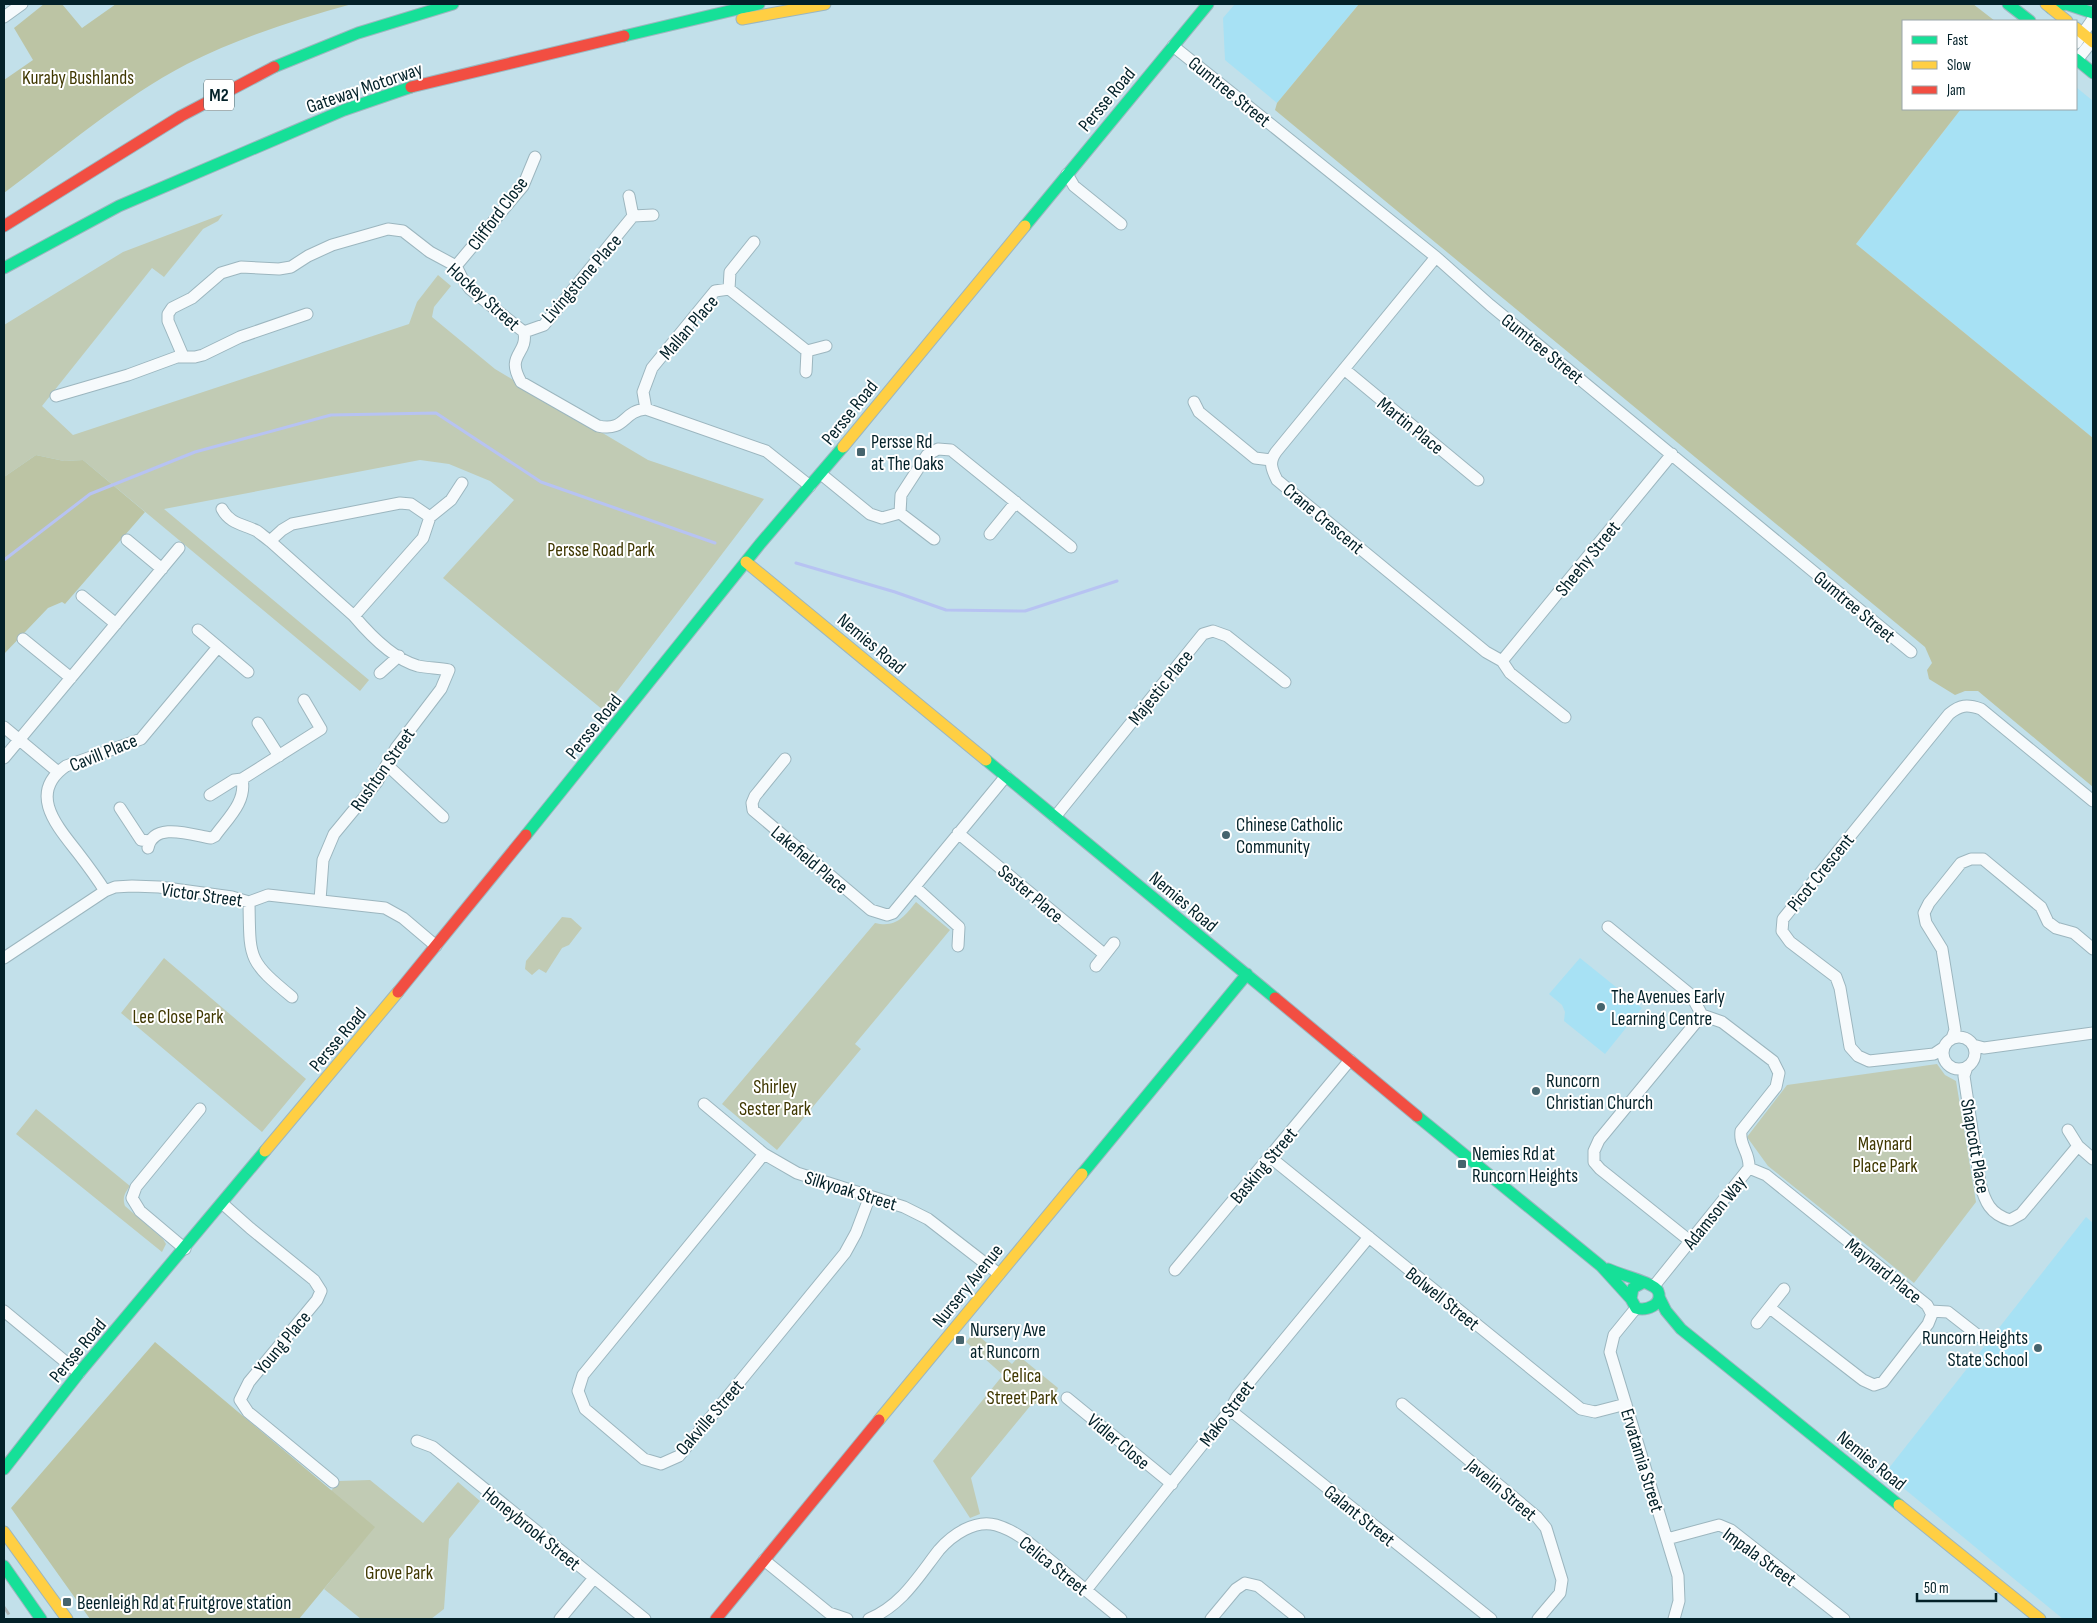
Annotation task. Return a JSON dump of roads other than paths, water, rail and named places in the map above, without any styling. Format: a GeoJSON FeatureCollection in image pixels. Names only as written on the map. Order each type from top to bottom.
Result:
{"type":"FeatureCollection","features":[{"type":"Feature","properties":{"kind":"main road","name":"M2"},"geometry":{"type":"LineString","coordinates":[[4,226],[207,101],[265,72],[354,34],[454,4]]}},
{"type":"Feature","properties":{"kind":"main road","name":"Gateway Motorway"},"geometry":{"type":"LineString","coordinates":[[4,268],[119,206],[344,110],[417,86],[759,4]]}},
{"type":"Feature","properties":{"kind":"main road"},"geometry":{"type":"LineString","coordinates":[[640,33],[678,32],[825,4]]}},
{"type":"Feature","properties":{"kind":"main road","name":"Persse Road"},"geometry":{"type":"LineString","coordinates":[[4,1469],[79,1373],[223,1204],[436,946],[746,562],[821,474],[1208,4]]}},
{"type":"Feature","properties":{"kind":"main road"},"geometry":{"type":"LineString","coordinates":[[2008,4],[2029,20]]}},
{"type":"Feature","properties":{"kind":"main road"},"geometry":{"type":"LineString","coordinates":[[2048,6],[2066,4],[2093,12]]}},
{"type":"Feature","properties":{"kind":"main road"},"geometry":{"type":"LineString","coordinates":[[2048,6],[2066,20]]}},
{"type":"Feature","properties":{"kind":"main road"},"geometry":{"type":"LineString","coordinates":[[2078,35],[2093,41]]}},
{"type":"Feature","properties":{"kind":"main road"},"geometry":{"type":"LineString","coordinates":[[2077,60],[2093,73]]}},
{"type":"Feature","properties":{"kind":"main road","name":"Nemies Road"},"geometry":{"type":"LineString","coordinates":[[746,562],[1601,1266],[1638,1306],[1681,1328]]}},
{"type":"Feature","properties":{"kind":"main road","name":"Nursery Avenue"},"geometry":{"type":"LineString","coordinates":[[716,1619],[1246,974]]}},
{"type":"Feature","properties":{"kind":"main road","name":"Nemies Road"},"geometry":{"type":"LineString","coordinates":[[1601,1266],[1652,1288],[1666,1310],[1681,1328],[2040,1619]]}},
{"type":"Feature","properties":{"kind":"main road"},"geometry":{"type":"LineString","coordinates":[[1633,1288],[1652,1288],[1655,1306],[1638,1306],[1633,1288]]}},
{"type":"Feature","properties":{"kind":"main road"},"geometry":{"type":"LineString","coordinates":[[4,1532],[66,1619]]}},
{"type":"Feature","properties":{"kind":"main road"},"geometry":{"type":"LineString","coordinates":[[4,1566],[41,1619]]}},
{"type":"Feature","properties":{"kind":"street"},"geometry":{"type":"LineString","coordinates":[[4,17],[22,4]]}},
{"type":"Feature","properties":{"kind":"street"},"geometry":{"type":"LineString","coordinates":[[2078,35],[2093,19]]}},
{"type":"Feature","properties":{"kind":"street"},"geometry":{"type":"LineString","coordinates":[[2077,58],[2093,41]]}},
{"type":"Feature","properties":{"kind":"street","name":"Gumtree Street"},"geometry":{"type":"LineString","coordinates":[[1173,46],[1436,257],[1490,305],[1912,652]]}},
{"type":"Feature","properties":{"kind":"street","name":"Clifford Close"},"geometry":{"type":"LineString","coordinates":[[456,266],[522,186],[535,157]]}},
{"type":"Feature","properties":{"kind":"street"},"geometry":{"type":"LineString","coordinates":[[1067,174],[1074,186],[1121,224]]}},
{"type":"Feature","properties":{"kind":"street","name":"Livingstone Place"},"geometry":{"type":"LineString","coordinates":[[629,196],[633,216]]}},
{"type":"Feature","properties":{"kind":"street","name":"Livingstone Place"},"geometry":{"type":"LineString","coordinates":[[524,332],[544,325],[633,216],[654,215]]}},
{"type":"Feature","properties":{"kind":"street","name":"Hockey Street"},"geometry":{"type":"LineString","coordinates":[[183,356],[168,321],[172,308],[192,298],[214,278],[231,269],[241,267],[279,269],[291,267],[308,256],[332,245],[388,229],[403,231],[430,252],[456,266],[470,288],[524,332],[525,340],[515,360],[515,371],[521,382],[598,426],[610,429],[619,425],[638,410],[646,409]]}},
{"type":"Feature","properties":{"kind":"street"},"geometry":{"type":"LineString","coordinates":[[729,288],[730,272],[754,242]]}},
{"type":"Feature","properties":{"kind":"street"},"geometry":{"type":"LineString","coordinates":[[1194,402],[1199,412],[1255,458],[1271,460],[1436,257]]}},
{"type":"Feature","properties":{"kind":"street","name":"Mallan Place"},"geometry":{"type":"LineString","coordinates":[[646,409],[643,392],[652,368],[715,291],[729,288],[807,351]]}},
{"type":"Feature","properties":{"kind":"street"},"geometry":{"type":"LineString","coordinates":[[56,396],[128,375],[177,356],[195,357],[203,355],[240,337],[306,314]]}},
{"type":"Feature","properties":{"kind":"street"},"geometry":{"type":"LineString","coordinates":[[806,372],[807,351],[826,346]]}},
{"type":"Feature","properties":{"kind":"street","name":"Martin Place"},"geometry":{"type":"LineString","coordinates":[[1344,369],[1478,480]]}},
{"type":"Feature","properties":{"kind":"street"},"geometry":{"type":"LineString","coordinates":[[646,409],[766,450],[810,486]]}},
{"type":"Feature","properties":{"kind":"street"},"geometry":{"type":"LineString","coordinates":[[900,513],[900,495],[927,455],[938,448],[951,450],[1071,547]]}},
{"type":"Feature","properties":{"kind":"street","name":"Sheehy Street"},"geometry":{"type":"LineString","coordinates":[[1502,661],[1672,454]]}},
{"type":"Feature","properties":{"kind":"street","name":"Crane Crescent"},"geometry":{"type":"LineString","coordinates":[[1271,460],[1272,470],[1277,480],[1486,652],[1502,661],[1510,673],[1565,717]]}},
{"type":"Feature","properties":{"kind":"street"},"geometry":{"type":"LineString","coordinates":[[821,474],[870,514],[882,518],[900,513]]}},
{"type":"Feature","properties":{"kind":"street"},"geometry":{"type":"LineString","coordinates":[[354,616],[423,538],[430,517],[451,500],[462,483]]}},
{"type":"Feature","properties":{"kind":"street"},"geometry":{"type":"LineString","coordinates":[[990,534],[1016,502]]}},
{"type":"Feature","properties":{"kind":"street"},"geometry":{"type":"LineString","coordinates":[[270,541],[292,524],[400,503],[411,504],[430,517]]}},
{"type":"Feature","properties":{"kind":"street"},"geometry":{"type":"LineString","coordinates":[[222,509],[227,517],[237,524],[256,531],[270,541],[354,616],[368,632],[399,656],[380,674]]}},
{"type":"Feature","properties":{"kind":"street"},"geometry":{"type":"LineString","coordinates":[[900,513],[934,539]]}},
{"type":"Feature","properties":{"kind":"street"},"geometry":{"type":"LineString","coordinates":[[127,540],[162,569]]}},
{"type":"Feature","properties":{"kind":"street"},"geometry":{"type":"LineString","coordinates":[[4,758],[179,548]]}},
{"type":"Feature","properties":{"kind":"street"},"geometry":{"type":"LineString","coordinates":[[82,596],[116,624]]}},
{"type":"Feature","properties":{"kind":"street"},"geometry":{"type":"LineString","coordinates":[[198,630],[248,672]]}},
{"type":"Feature","properties":{"kind":"street","name":"Majestic Place"},"geometry":{"type":"LineString","coordinates":[[1055,816],[1203,634],[1213,631],[1227,636],[1285,682]]}},
{"type":"Feature","properties":{"kind":"street"},"geometry":{"type":"LineString","coordinates":[[23,638],[71,678]]}},
{"type":"Feature","properties":{"kind":"street","name":"Cavill Place"},"geometry":{"type":"LineString","coordinates":[[105,891],[54,822],[48,805],[48,788],[58,772],[66,766],[141,739],[218,647]]}},
{"type":"Feature","properties":{"kind":"street","name":"Rushton Street"},"geometry":{"type":"LineString","coordinates":[[320,900],[323,860],[334,834],[378,782],[396,748],[441,689],[449,670],[420,666],[399,656]]}},
{"type":"Feature","properties":{"kind":"street"},"geometry":{"type":"LineString","coordinates":[[210,796],[234,780],[242,780],[321,729],[304,700]]}},
{"type":"Feature","properties":{"kind":"street","name":"Picot Crescent"},"geometry":{"type":"LineString","coordinates":[[1940,1053],[1869,1061],[1858,1056],[1850,1047],[1840,988],[1836,977],[1790,942],[1782,931],[1782,919],[1949,714],[1958,706],[1970,705],[1980,709],[2093,801]]}},
{"type":"Feature","properties":{"kind":"street"},"geometry":{"type":"LineString","coordinates":[[258,723],[279,756]]}},
{"type":"Feature","properties":{"kind":"street"},"geometry":{"type":"LineString","coordinates":[[4,728],[58,772]]}},
{"type":"Feature","properties":{"kind":"street","name":"Lakefield Place"},"geometry":{"type":"LineString","coordinates":[[785,759],[752,803],[753,810],[876,912],[887,916],[893,914],[1006,776]]}},
{"type":"Feature","properties":{"kind":"street"},"geometry":{"type":"LineString","coordinates":[[387,765],[443,817]]}},
{"type":"Feature","properties":{"kind":"street"},"geometry":{"type":"LineString","coordinates":[[120,808],[141,840],[149,844],[158,834],[169,831],[211,838],[215,836],[242,799],[244,790],[242,780]]}},
{"type":"Feature","properties":{"kind":"street","name":"Sester Place"},"geometry":{"type":"LineString","coordinates":[[958,833],[1104,954]]}},
{"type":"Feature","properties":{"kind":"street"},"geometry":{"type":"LineString","coordinates":[[1956,1035],[1942,950],[1926,923],[1924,913],[1928,904],[1961,863],[1970,859],[1983,859],[2041,907],[2048,922],[2056,928],[2074,933],[2093,949]]}},
{"type":"Feature","properties":{"kind":"street","name":"Victor Street"},"geometry":{"type":"LineString","coordinates":[[4,958],[105,891],[123,887],[159,887],[232,897],[249,902],[268,895],[385,908],[403,918],[436,946]]}},
{"type":"Feature","properties":{"kind":"street"},"geometry":{"type":"LineString","coordinates":[[915,888],[959,927],[958,946]]}},
{"type":"Feature","properties":{"kind":"street"},"geometry":{"type":"LineString","coordinates":[[249,902],[250,948],[254,960],[264,974],[292,997]]}},
{"type":"Feature","properties":{"kind":"street"},"geometry":{"type":"LineString","coordinates":[[1608,926],[1691,995],[1702,1015],[1599,1140],[1594,1150],[1594,1162],[1600,1169],[1690,1241]]}},
{"type":"Feature","properties":{"kind":"street"},"geometry":{"type":"LineString","coordinates":[[1096,966],[1114,943]]}},
{"type":"Feature","properties":{"kind":"street","name":"Adamson Way"},"geometry":{"type":"LineString","coordinates":[[1652,1288],[1749,1168],[1747,1152],[1740,1140],[1741,1131],[1776,1087],[1779,1073],[1773,1061],[1722,1022],[1702,1015]]}},
{"type":"Feature","properties":{"kind":"street"},"geometry":{"type":"LineString","coordinates":[[1977,1050],[2093,1033]]}},
{"type":"Feature","properties":{"kind":"street"},"geometry":{"type":"LineString","coordinates":[[1956,1035],[1940,1053],[1949,1066],[1963,1071],[1974,1060],[1977,1050]]}},
{"type":"Feature","properties":{"kind":"street"},"geometry":{"type":"LineString","coordinates":[[1956,1035],[1970,1041],[1977,1050]]}},
{"type":"Feature","properties":{"kind":"street","name":"Basking Street"},"geometry":{"type":"LineString","coordinates":[[1175,1270],[1350,1060]]}},
{"type":"Feature","properties":{"kind":"street","name":"Shapcott Place"},"geometry":{"type":"LineString","coordinates":[[1963,1071],[1984,1199],[1992,1211],[2000,1217],[2010,1220],[2021,1214],[2078,1146]]}},
{"type":"Feature","properties":{"kind":"street","name":"Silkyoak Street"},"geometry":{"type":"LineString","coordinates":[[704,1104],[764,1154],[796,1173],[904,1207],[928,1219],[999,1274]]}},
{"type":"Feature","properties":{"kind":"street"},"geometry":{"type":"LineString","coordinates":[[185,1249],[140,1211],[132,1198],[136,1187],[200,1109]]}},
{"type":"Feature","properties":{"kind":"street"},"geometry":{"type":"LineString","coordinates":[[2068,1130],[2078,1146],[2093,1159]]}},
{"type":"Feature","properties":{"kind":"street","name":"Oakville Street"},"geometry":{"type":"LineString","coordinates":[[764,1154],[583,1375],[578,1391],[585,1409],[644,1459],[661,1464],[678,1456],[845,1253],[856,1233],[870,1196]]}},
{"type":"Feature","properties":{"kind":"street","name":"Bolwell Street"},"geometry":{"type":"LineString","coordinates":[[1270,1157],[1581,1409],[1595,1412],[1626,1404]]}},
{"type":"Feature","properties":{"kind":"street","name":"Maynard Place"},"geometry":{"type":"LineString","coordinates":[[1749,1168],[1766,1175],[1927,1305],[1932,1314],[1928,1324],[1883,1382],[1874,1385],[1863,1380],[1770,1308]]}},
{"type":"Feature","properties":{"kind":"street","name":"Young Place"},"geometry":{"type":"LineString","coordinates":[[223,1204],[314,1280],[321,1291],[317,1300],[249,1382],[240,1400],[248,1412],[333,1482]]}},
{"type":"Feature","properties":{"kind":"street","name":"Mako Street"},"geometry":{"type":"LineString","coordinates":[[1086,1590],[1230,1410],[1237,1397],[1368,1238]]}},
{"type":"Feature","properties":{"kind":"street"},"geometry":{"type":"LineString","coordinates":[[1757,1324],[1784,1289]]}},
{"type":"Feature","properties":{"kind":"street","name":"Ervatamia Street"},"geometry":{"type":"LineString","coordinates":[[1638,1306],[1614,1335],[1610,1352],[1678,1576],[1679,1602],[1674,1619]]}},
{"type":"Feature","properties":{"kind":"street"},"geometry":{"type":"LineString","coordinates":[[4,1311],[79,1373]]}},
{"type":"Feature","properties":{"kind":"street"},"geometry":{"type":"LineString","coordinates":[[1930,1311],[1948,1312],[1980,1337]]}},
{"type":"Feature","properties":{"kind":"street","name":"Vidler Close"},"geometry":{"type":"LineString","coordinates":[[1067,1398],[1172,1484]]}},
{"type":"Feature","properties":{"kind":"street","name":"Javelin Street"},"geometry":{"type":"LineString","coordinates":[[1402,1404],[1538,1517],[1546,1528],[1562,1580],[1560,1593],[1538,1619]]}},
{"type":"Feature","properties":{"kind":"street","name":"Galant Street"},"geometry":{"type":"LineString","coordinates":[[1230,1410],[1491,1619]]}},
{"type":"Feature","properties":{"kind":"street","name":"Honeybrook Street"},"geometry":{"type":"LineString","coordinates":[[416,1441],[433,1447],[645,1619]]}},
{"type":"Feature","properties":{"kind":"street","name":"Celica Street"},"geometry":{"type":"LineString","coordinates":[[869,1619],[885,1612],[898,1602],[945,1544],[960,1531],[978,1525],[994,1524],[1017,1534],[1121,1619]]}},
{"type":"Feature","properties":{"kind":"street","name":"Impala Street"},"geometry":{"type":"LineString","coordinates":[[1667,1539],[1719,1526],[1731,1530],[1844,1619]]}},
{"type":"Feature","properties":{"kind":"street"},"geometry":{"type":"LineString","coordinates":[[764,1560],[829,1613],[847,1619]]}},
{"type":"Feature","properties":{"kind":"street"},"geometry":{"type":"LineString","coordinates":[[560,1619],[594,1578]]}},
{"type":"Feature","properties":{"kind":"street"},"geometry":{"type":"LineString","coordinates":[[1210,1619],[1236,1589],[1245,1583],[1258,1586],[1299,1619]]}},
{"type":"Feature","properties":{"kind":"waterway"},"geometry":{"type":"LineString","coordinates":[[4,560],[90,494],[195,452],[331,415],[436,413],[541,482],[715,543]]}},
{"type":"Feature","properties":{"kind":"waterway"},"geometry":{"type":"LineString","coordinates":[[796,563],[895,592],[946,610],[1025,611],[1117,581]]}},
{"type":"Feature","properties":{"kind":"railway"},"geometry":{"type":"LineString","coordinates":[[4,1607],[12,1619]]}},
{"type":"Feature","properties":{"kind":"place","name":"Persse Rd at The Oaks"},"geometry":{"type":"Point","coordinates":[861,452]}},
{"type":"Feature","properties":{"kind":"place","name":"Chinese Catholic Community"},"geometry":{"type":"Point","coordinates":[1226,835]}},
{"type":"Feature","properties":{"kind":"place","name":"The Avenues Early Learning Centre"},"geometry":{"type":"Point","coordinates":[1601,1007]}},
{"type":"Feature","properties":{"kind":"place","name":"Runcorn Christian Church"},"geometry":{"type":"Point","coordinates":[1536,1091]}},
{"type":"Feature","properties":{"kind":"place","name":"Nemies Rd at Runcorn Heights"},"geometry":{"type":"Point","coordinates":[1462,1164]}},
{"type":"Feature","properties":{"kind":"place","name":"Nursery Ave at Runcorn"},"geometry":{"type":"Point","coordinates":[960,1340]}},
{"type":"Feature","properties":{"kind":"place","name":"Runcorn Heights State School"},"geometry":{"type":"Point","coordinates":[2038,1348]}},
{"type":"Feature","properties":{"kind":"place","name":"Beenleigh Rd at Fruitgrove station"},"geometry":{"type":"Point","coordinates":[67,1602]}},
{"type":"Feature","properties":{"kind":"park label","name":"Kuraby Bushlands"},"geometry":{"type":"Point","coordinates":[78,77]}},
{"type":"Feature","properties":{"kind":"park label","name":"Persse Road Park"},"geometry":{"type":"Point","coordinates":[601,549]}},
{"type":"Feature","properties":{"kind":"park label","name":"Lee Close Park"},"geometry":{"type":"Point","coordinates":[178,1016]}},
{"type":"Feature","properties":{"kind":"park label","name":"Shirley Sester Park"},"geometry":{"type":"Point","coordinates":[775,1097]}},
{"type":"Feature","properties":{"kind":"park label","name":"Maynard Place Park"},"geometry":{"type":"Point","coordinates":[1885,1154]}},
{"type":"Feature","properties":{"kind":"park label","name":"Celica Street Park"},"geometry":{"type":"Point","coordinates":[1022,1386]}},
{"type":"Feature","properties":{"kind":"park label","name":"Grove Park"},"geometry":{"type":"Point","coordinates":[399,1572]}}]}
